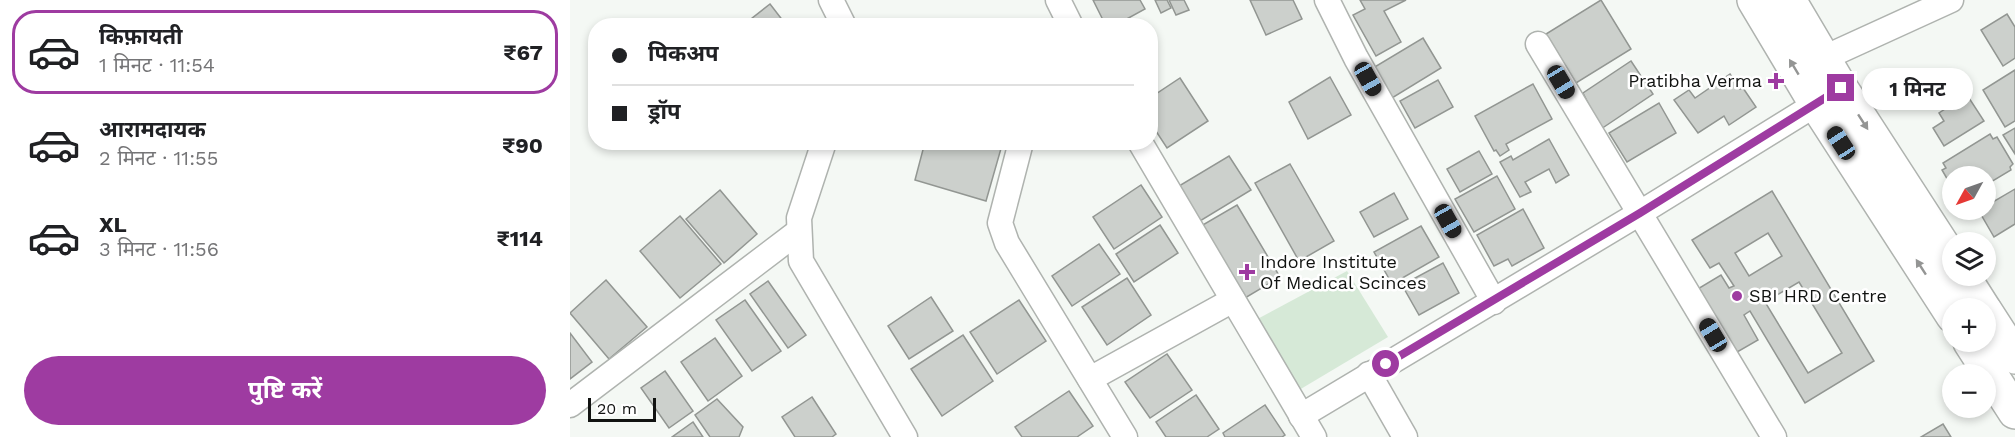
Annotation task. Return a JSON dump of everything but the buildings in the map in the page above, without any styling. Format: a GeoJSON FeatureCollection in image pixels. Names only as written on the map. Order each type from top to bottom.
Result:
{"type":"FeatureCollection","features":[{"type":"Feature","properties":{"kind":"main road"},"geometry":{"type":"LineString","coordinates":[[1754,0],[1942,246]]}},
{"type":"Feature","properties":{"kind":"main road"},"geometry":{"type":"LineString","coordinates":[[1789,0],[1824,58],[1829,96],[1943,298]]}},
{"type":"Feature","properties":{"kind":"main road"},"geometry":{"type":"LineString","coordinates":[[1996,327],[2015,357]]}},
{"type":"Feature","properties":{"kind":"main road"},"geometry":{"type":"LineString","coordinates":[[1976,352],[2015,412]]}},
{"type":"Feature","properties":{"kind":"street"},"geometry":{"type":"LineString","coordinates":[[831,0],[840,18]]}},
{"type":"Feature","properties":{"kind":"street"},"geometry":{"type":"LineString","coordinates":[[1058,0],[1067,18]]}},
{"type":"Feature","properties":{"kind":"street"},"geometry":{"type":"LineString","coordinates":[[1327,0],[1356,58],[1494,302]]}},
{"type":"Feature","properties":{"kind":"street"},"geometry":{"type":"LineString","coordinates":[[1824,58],[1951,0]]}},
{"type":"Feature","properties":{"kind":"street"},"geometry":{"type":"LineString","coordinates":[[1538,44],[1774,437]]}},
{"type":"Feature","properties":{"kind":"street"},"geometry":{"type":"LineString","coordinates":[[1301,416],[1494,302],[1829,96]]}},
{"type":"Feature","properties":{"kind":"street"},"geometry":{"type":"LineString","coordinates":[[821,150],[799,218],[801,261],[905,437]]}},
{"type":"Feature","properties":{"kind":"street"},"geometry":{"type":"LineString","coordinates":[[1019,150],[1000,223],[1007,243],[1125,437]]}},
{"type":"Feature","properties":{"kind":"street"},"geometry":{"type":"LineString","coordinates":[[1145,150],[1314,437]]}},
{"type":"Feature","properties":{"kind":"street"},"geometry":{"type":"LineString","coordinates":[[570,405],[799,231]]}},
{"type":"Feature","properties":{"kind":"street"},"geometry":{"type":"LineString","coordinates":[[1090,379],[1233,300]]}},
{"type":"Feature","properties":{"kind":"street"},"geometry":{"type":"LineString","coordinates":[[1369,374],[1405,437]]}},
{"type":"Feature","properties":{"kind":"green space"},"geometry":{"type":"Polygon","coordinates":[[[1347,271],[1388,337],[1289,396],[1248,324],[1347,271]]]}},
{"type":"Feature","properties":{"kind":"place","name":"Pratibha Verma"},"geometry":{"type":"Point","coordinates":[1776,81]}},
{"type":"Feature","properties":{"kind":"place","name":"Indore Institute Of Medical Scinces"},"geometry":{"type":"Point","coordinates":[1247,272]}},
{"type":"Feature","properties":{"kind":"place","name":"SBI HRD Centre"},"geometry":{"type":"Point","coordinates":[1737,296]}},
{"type":"Feature","properties":{"kind":"route"},"geometry":{"type":"LineString","coordinates":[[1386,364],[1494,302],[1841,88]]}}]}
